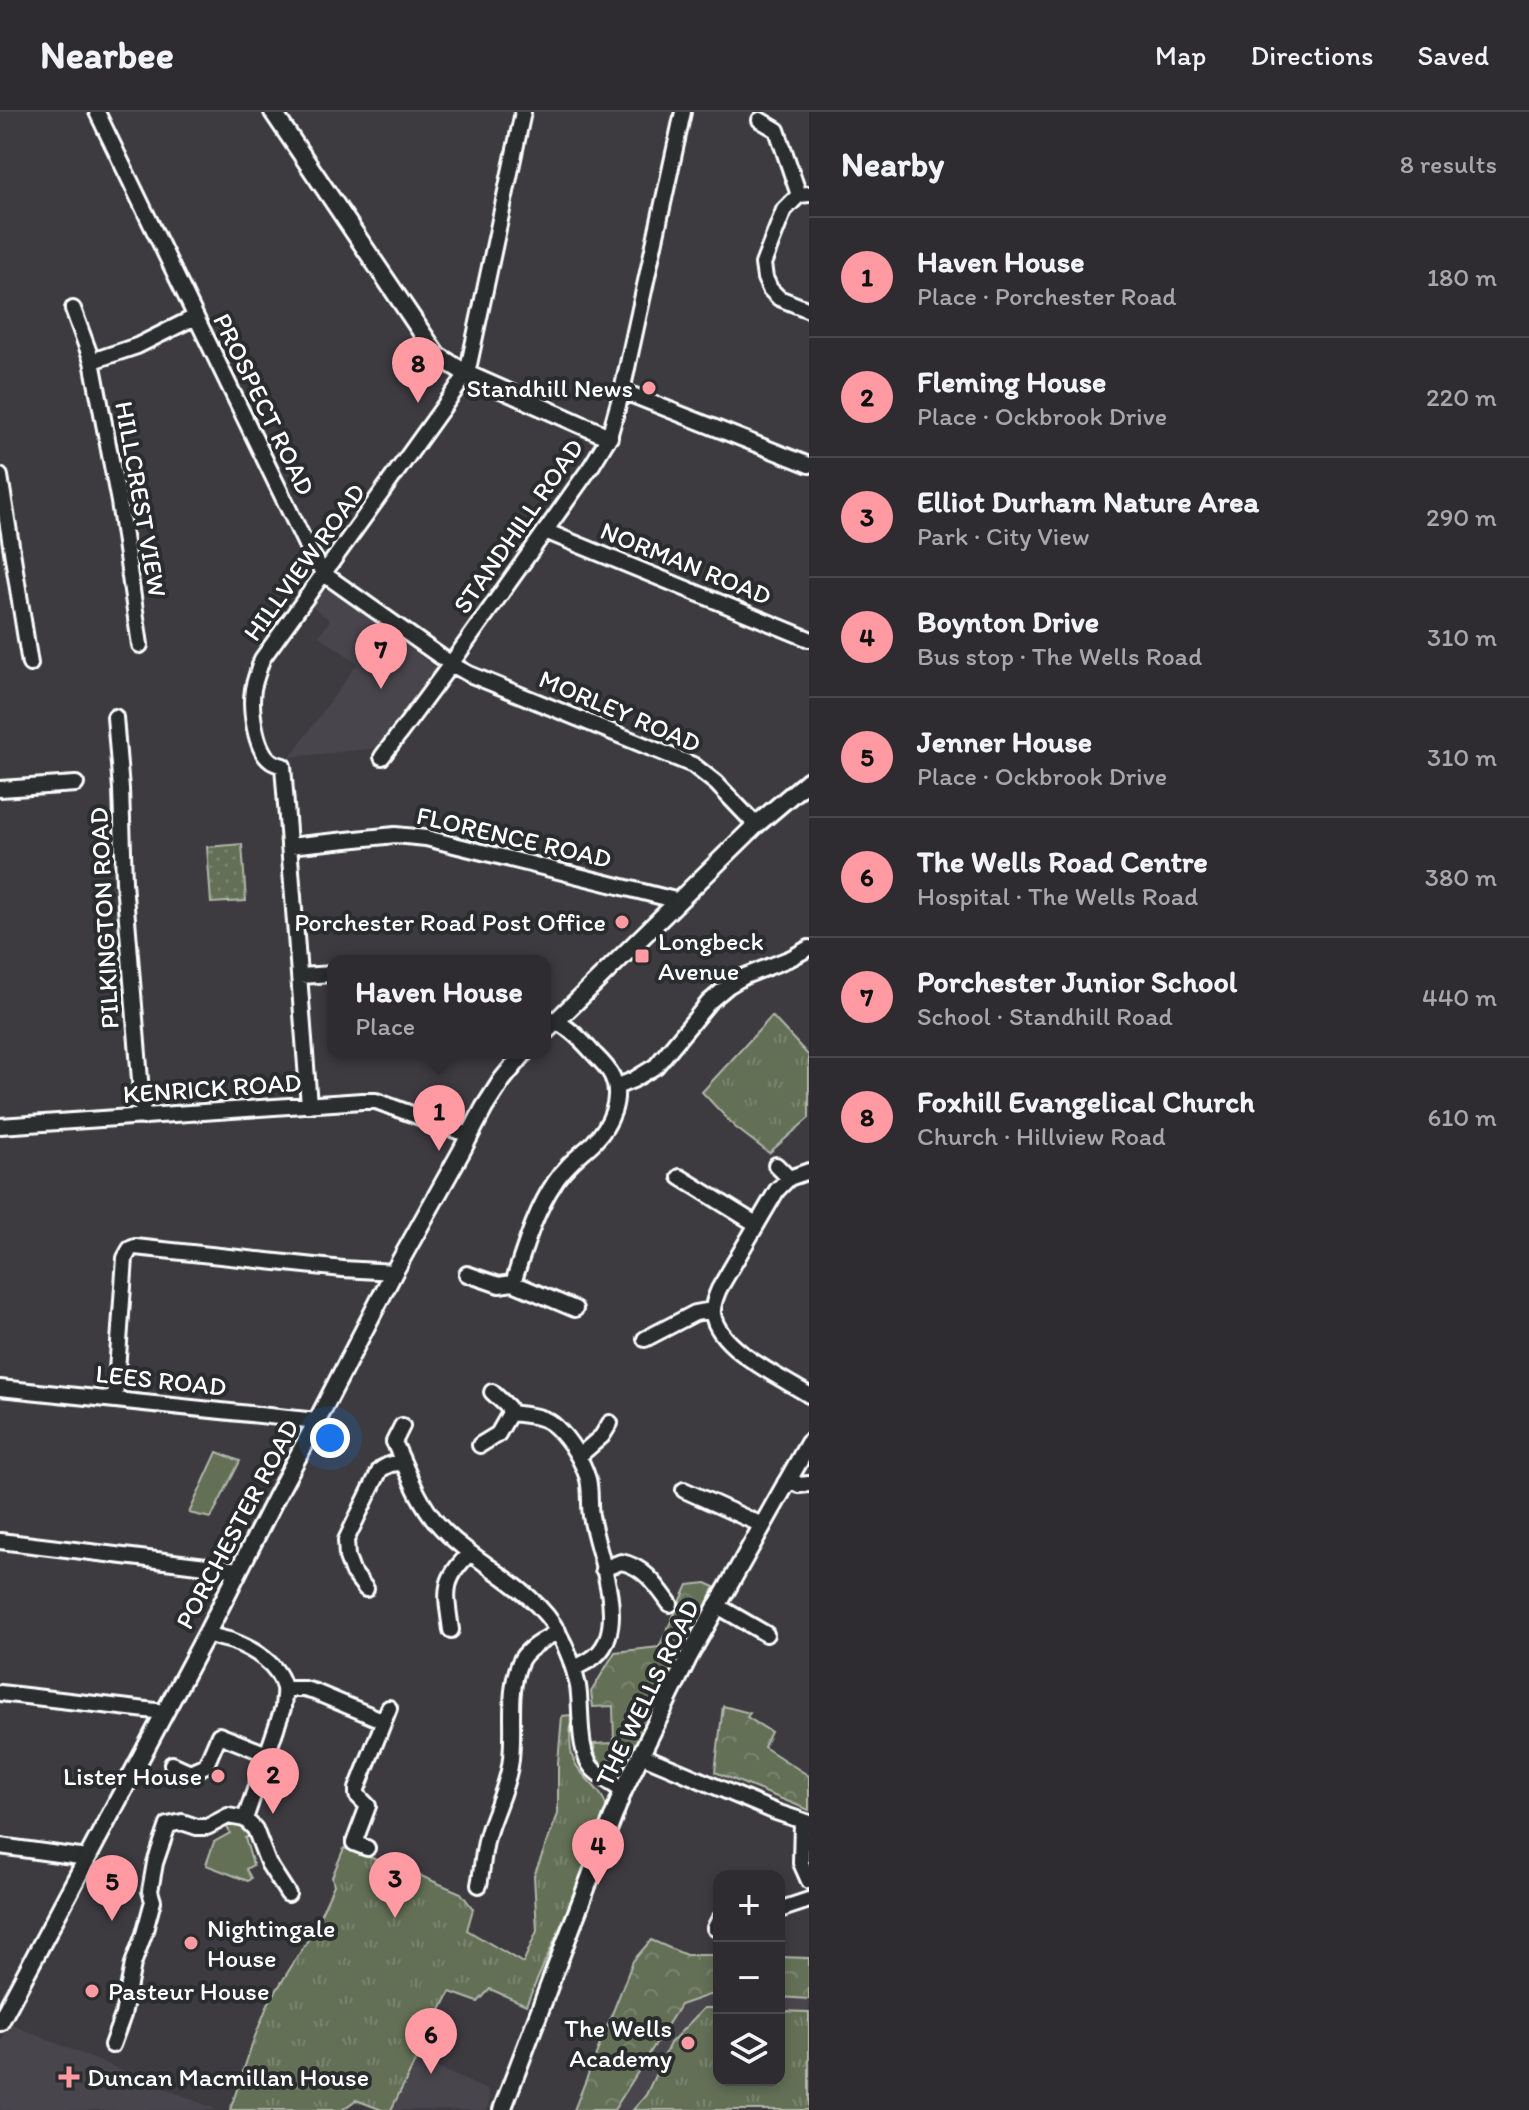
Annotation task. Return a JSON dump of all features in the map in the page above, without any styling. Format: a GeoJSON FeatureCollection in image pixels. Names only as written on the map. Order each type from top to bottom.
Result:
{"type":"FeatureCollection","features":[{"type":"Feature","properties":{"kind":"street","name":"PROSPECT ROAD"},"geometry":{"type":"LineString","coordinates":[[97,112],[306,545],[324,574],[454,659]]}},
{"type":"Feature","properties":{"kind":"street"},"geometry":{"type":"LineString","coordinates":[[273,112],[437,355],[467,374],[609,437]]}},
{"type":"Feature","properties":{"kind":"street","name":"HILLVIEW ROAD"},"geometry":{"type":"LineString","coordinates":[[309,1105],[283,766],[272,762],[260,745],[253,691],[262,659],[467,374],[523,112]]}},
{"type":"Feature","properties":{"kind":"street","name":"STANDHILL ROAD"},"geometry":{"type":"LineString","coordinates":[[382,757],[609,437],[622,391],[683,112]]}},
{"type":"Feature","properties":{"kind":"street"},"geometry":{"type":"LineString","coordinates":[[760,120],[777,130],[804,194],[784,210],[763,264],[765,278],[779,298],[809,310]]}},
{"type":"Feature","properties":{"kind":"street","name":"HILLCREST VIEW"},"geometry":{"type":"LineString","coordinates":[[73,309],[92,361],[119,502],[140,645]]}},
{"type":"Feature","properties":{"kind":"street"},"geometry":{"type":"LineString","coordinates":[[92,361],[137,346],[195,317]]}},
{"type":"Feature","properties":{"kind":"street"},"geometry":{"type":"LineString","coordinates":[[622,391],[809,465]]}},
{"type":"Feature","properties":{"kind":"street"},"geometry":{"type":"LineString","coordinates":[[0,476],[30,664]]}},
{"type":"Feature","properties":{"kind":"street","name":"NORMAN ROAD"},"geometry":{"type":"LineString","coordinates":[[545,531],[809,639]]}},
{"type":"Feature","properties":{"kind":"street","name":"MORLEY ROAD"},"geometry":{"type":"LineString","coordinates":[[454,659],[503,689],[693,765],[716,783],[756,825]]}},
{"type":"Feature","properties":{"kind":"street","name":"PILKINGTON ROAD"},"geometry":{"type":"LineString","coordinates":[[115,717],[126,912],[143,1117]]}},
{"type":"Feature","properties":{"kind":"street"},"geometry":{"type":"LineString","coordinates":[[513,1283],[553,1184],[564,1169],[597,1140],[615,1108],[616,1087],[607,1068],[552,1018],[756,825],[809,780]]}},
{"type":"Feature","properties":{"kind":"street"},"geometry":{"type":"LineString","coordinates":[[0,789],[76,784]]}},
{"type":"Feature","properties":{"kind":"street","name":"FLORENCE ROAD"},"geometry":{"type":"LineString","coordinates":[[289,846],[395,835],[426,838],[679,901]]}},
{"type":"Feature","properties":{"kind":"street"},"geometry":{"type":"LineString","coordinates":[[616,1087],[646,1074],[656,1066],[709,1002],[728,986],[809,948]]}},
{"type":"Feature","properties":{"kind":"street"},"geometry":{"type":"LineString","coordinates":[[300,976],[327,974]]}},
{"type":"Feature","properties":{"kind":"street","name":"PORCHESTER ROAD"},"geometry":{"type":"LineString","coordinates":[[0,2022],[6,2001],[87,1858],[207,1633],[394,1272],[492,1095],[519,1059]]}},
{"type":"Feature","properties":{"kind":"street","name":"KENRICK ROAD"},"geometry":{"type":"LineString","coordinates":[[0,1126],[376,1101],[469,1135]]}},
{"type":"Feature","properties":{"kind":"street"},"geometry":{"type":"LineString","coordinates":[[776,1165],[789,1178]]}},
{"type":"Feature","properties":{"kind":"street"},"geometry":{"type":"LineString","coordinates":[[809,1171],[789,1178],[777,1190],[719,1289],[713,1310],[721,1333],[734,1349],[809,1395]]}},
{"type":"Feature","properties":{"kind":"street"},"geometry":{"type":"LineString","coordinates":[[680,1177],[756,1224]]}},
{"type":"Feature","properties":{"kind":"street"},"geometry":{"type":"LineString","coordinates":[[115,1399],[125,1258],[130,1249],[135,1247],[394,1272]]}},
{"type":"Feature","properties":{"kind":"street"},"geometry":{"type":"LineString","coordinates":[[467,1274],[499,1285],[513,1283],[575,1309]]}},
{"type":"Feature","properties":{"kind":"street"},"geometry":{"type":"LineString","coordinates":[[645,1339],[695,1313],[713,1310]]}},
{"type":"Feature","properties":{"kind":"street","name":"LEES ROAD"},"geometry":{"type":"LineString","coordinates":[[0,1388],[317,1421]]}},
{"type":"Feature","properties":{"kind":"street"},"geometry":{"type":"LineString","coordinates":[[480,1445],[498,1434],[510,1413],[492,1392]]}},
{"type":"Feature","properties":{"kind":"street"},"geometry":{"type":"LineString","coordinates":[[510,1413],[548,1421],[555,1426],[579,1456],[589,1482],[590,1512],[611,1613],[608,1637],[599,1654],[574,1668]]}},
{"type":"Feature","properties":{"kind":"street"},"geometry":{"type":"LineString","coordinates":[[579,1456],[602,1436],[610,1423]]}},
{"type":"Feature","properties":{"kind":"street"},"geometry":{"type":"LineString","coordinates":[[402,1426],[394,1442],[417,1493],[437,1523],[470,1553],[520,1590],[558,1631],[574,1668],[582,1736],[588,1759],[593,1768],[623,1791]]}},
{"type":"Feature","properties":{"kind":"street","name":"THE WELLS ROAD"},"geometry":{"type":"LineString","coordinates":[[502,2110],[623,1791],[716,1605],[809,1443]]}},
{"type":"Feature","properties":{"kind":"street"},"geometry":{"type":"LineString","coordinates":[[366,1589],[348,1574],[346,1540],[380,1470],[389,1464],[404,1464]]}},
{"type":"Feature","properties":{"kind":"street"},"geometry":{"type":"LineString","coordinates":[[785,1483],[809,1484]]}},
{"type":"Feature","properties":{"kind":"street"},"geometry":{"type":"LineString","coordinates":[[702,1500],[709,1484]]}},
{"type":"Feature","properties":{"kind":"street"},"geometry":{"type":"LineString","coordinates":[[684,1490],[762,1525]]}},
{"type":"Feature","properties":{"kind":"street"},"geometry":{"type":"LineString","coordinates":[[0,1541],[239,1570]]}},
{"type":"Feature","properties":{"kind":"street"},"geometry":{"type":"LineString","coordinates":[[451,1630],[447,1585],[454,1568],[470,1553]]}},
{"type":"Feature","properties":{"kind":"street"},"geometry":{"type":"LineString","coordinates":[[603,1569],[621,1562],[639,1569],[670,1604]]}},
{"type":"Feature","properties":{"kind":"street"},"geometry":{"type":"LineString","coordinates":[[716,1605],[766,1634]]}},
{"type":"Feature","properties":{"kind":"street"},"geometry":{"type":"LineString","coordinates":[[479,1885],[483,1854],[511,1764],[513,1687],[521,1659],[558,1631]]}},
{"type":"Feature","properties":{"kind":"street"},"geometry":{"type":"LineString","coordinates":[[207,1633],[260,1655],[279,1676],[284,1689],[283,1708],[245,1819]]}},
{"type":"Feature","properties":{"kind":"street"},"geometry":{"type":"LineString","coordinates":[[284,1689],[304,1689],[387,1714],[357,1789],[357,1795],[368,1806],[354,1843],[367,1848]]}},
{"type":"Feature","properties":{"kind":"street"},"geometry":{"type":"LineString","coordinates":[[0,1693],[164,1712]]}},
{"type":"Feature","properties":{"kind":"street"},"geometry":{"type":"LineString","coordinates":[[172,1764],[190,1772],[206,1765],[219,1735],[267,1754]]}},
{"type":"Feature","properties":{"kind":"street"},"geometry":{"type":"LineString","coordinates":[[641,1755],[806,1822],[801,1863],[809,1881]]}},
{"type":"Feature","properties":{"kind":"street"},"geometry":{"type":"LineString","coordinates":[[112,2045],[125,2026],[133,1964],[153,1901],[150,1891],[155,1863],[168,1825],[182,1822],[207,1827],[228,1816],[245,1819],[255,1829],[268,1863],[288,1894]]}},
{"type":"Feature","properties":{"kind":"street"},"geometry":{"type":"LineString","coordinates":[[0,1846],[87,1858]]}},
{"type":"Feature","properties":{"kind":"street"},"geometry":{"type":"LineString","coordinates":[[785,1908],[809,1900]]}},
{"type":"Feature","properties":{"kind":"shaded area"},"geometry":{"type":"Polygon","coordinates":[[[321,591],[330,591],[437,668],[379,748],[290,757],[358,663],[319,636],[330,620],[311,606],[321,591]]]}},
{"type":"Feature","properties":{"kind":"shaded area","name":"The Wells Academy"},"geometry":{"type":"Polygon","coordinates":[[[713,1995],[713,2086],[785,2086],[785,1997],[809,1999],[809,2110],[614,2110],[681,2005],[713,1995]]]}},
{"type":"Feature","properties":{"kind":"shaded area","name":"Duncan Macmillan House"},"geometry":{"type":"Polygon","coordinates":[[[10,2024],[217,2110],[0,2110],[0,2043],[10,2024]]]}},
{"type":"Feature","properties":{"kind":"shaded area"},"geometry":{"type":"Polygon","coordinates":[[[418,2059],[487,2090],[490,2099],[486,2110],[392,2110],[418,2059]]]}},
{"type":"Feature","properties":{"kind":"green space"},"geometry":{"type":"Polygon","coordinates":[[[242,844],[246,901],[211,903],[207,847],[242,844]]]}},
{"type":"Feature","properties":{"kind":"green space"},"geometry":{"type":"Polygon","coordinates":[[[772,1016],[809,1056],[809,1118],[769,1153],[735,1127],[702,1092],[772,1016]]]}},
{"type":"Feature","properties":{"kind":"green space"},"geometry":{"type":"Polygon","coordinates":[[[217,1452],[240,1461],[211,1518],[189,1513],[217,1452]]]}},
{"type":"Feature","properties":{"kind":"green space"},"geometry":{"type":"Polygon","coordinates":[[[706,1583],[715,1587],[626,1770],[621,1774],[607,1768],[614,1743],[613,1706],[593,1707],[591,1692],[615,1652],[659,1647],[688,1585],[706,1583]]]}},
{"type":"Feature","properties":{"kind":"green space"},"geometry":{"type":"Polygon","coordinates":[[[723,1706],[750,1713],[747,1717],[771,1732],[764,1747],[809,1776],[809,1810],[715,1772],[723,1706]]]}},
{"type":"Feature","properties":{"kind":"green space"},"geometry":{"type":"Polygon","coordinates":[[[571,1715],[572,1756],[607,1808],[526,2005],[490,1989],[478,2002],[450,1992],[391,2110],[382,2110],[356,2100],[342,2110],[230,2110],[268,2004],[311,1935],[334,1885],[332,1877],[344,1848],[461,1893],[473,1909],[467,1930],[523,1963],[537,1931],[534,1876],[558,1814],[562,1716],[571,1715]]]}},
{"type":"Feature","properties":{"kind":"green space"},"geometry":{"type":"Polygon","coordinates":[[[614,1743],[607,1768],[597,1758],[594,1744],[614,1743]]]}},
{"type":"Feature","properties":{"kind":"green space"},"geometry":{"type":"Polygon","coordinates":[[[231,1823],[246,1827],[251,1835],[245,1838],[253,1865],[246,1869],[251,1878],[248,1881],[206,1865],[214,1842],[230,1833],[226,1825],[231,1823]]]}},
{"type":"Feature","properties":{"kind":"green space"},"geometry":{"type":"Polygon","coordinates":[[[651,1940],[686,1955],[713,1955],[713,1995],[680,2005],[614,2110],[574,2110],[633,1961],[651,1940]]]}},
{"type":"Feature","properties":{"kind":"green space"},"geometry":{"type":"Polygon","coordinates":[[[785,1957],[809,1958],[809,1999],[785,1997],[785,1957]]]}},
{"type":"Feature","properties":{"kind":"green space","name":"The Wells Academy"},"geometry":{"type":"Polygon","coordinates":[[[704,2008],[713,2008],[713,2086],[785,2086],[785,2011],[809,2012],[809,2110],[633,2110],[646,2095],[670,2043],[704,2008]]]}},
{"type":"Feature","properties":{"kind":"place","name":"Standhill News"},"geometry":{"type":"Point","coordinates":[649,388]}},
{"type":"Feature","properties":{"kind":"place","name":"Foxhill Evangelical Church"},"geometry":{"type":"Point","coordinates":[418,403]}},
{"type":"Feature","properties":{"kind":"place","name":"Porchester Junior School"},"geometry":{"type":"Point","coordinates":[381,689]}},
{"type":"Feature","properties":{"kind":"place","name":"Porchester Road Post Office"},"geometry":{"type":"Point","coordinates":[622,922]}},
{"type":"Feature","properties":{"kind":"place","name":"Longbeck Avenue"},"geometry":{"type":"Point","coordinates":[642,956]}},
{"type":"Feature","properties":{"kind":"place","name":"Haven House"},"geometry":{"type":"Point","coordinates":[439,1151]}},
{"type":"Feature","properties":{"kind":"place","name":"Lister House"},"geometry":{"type":"Point","coordinates":[218,1776]}},
{"type":"Feature","properties":{"kind":"place","name":"Fleming House"},"geometry":{"type":"Point","coordinates":[273,1814]}},
{"type":"Feature","properties":{"kind":"place","name":"Boynton Drive"},"geometry":{"type":"Point","coordinates":[598,1885]}},
{"type":"Feature","properties":{"kind":"place","name":"Elliot Durham Nature Area"},"geometry":{"type":"Point","coordinates":[395,1918]}},
{"type":"Feature","properties":{"kind":"place","name":"Jenner House"},"geometry":{"type":"Point","coordinates":[112,1921]}},
{"type":"Feature","properties":{"kind":"place","name":"Nightingale House"},"geometry":{"type":"Point","coordinates":[191,1943]}},
{"type":"Feature","properties":{"kind":"place","name":"Pasteur House"},"geometry":{"type":"Point","coordinates":[92,1991]}},
{"type":"Feature","properties":{"kind":"place","name":"The Wells Academy"},"geometry":{"type":"Point","coordinates":[688,2043]}},
{"type":"Feature","properties":{"kind":"place","name":"The Wells Road Centre"},"geometry":{"type":"Point","coordinates":[431,2074]}},
{"type":"Feature","properties":{"kind":"place","name":"Duncan Macmillan House"},"geometry":{"type":"Point","coordinates":[69,2077]}}]}
